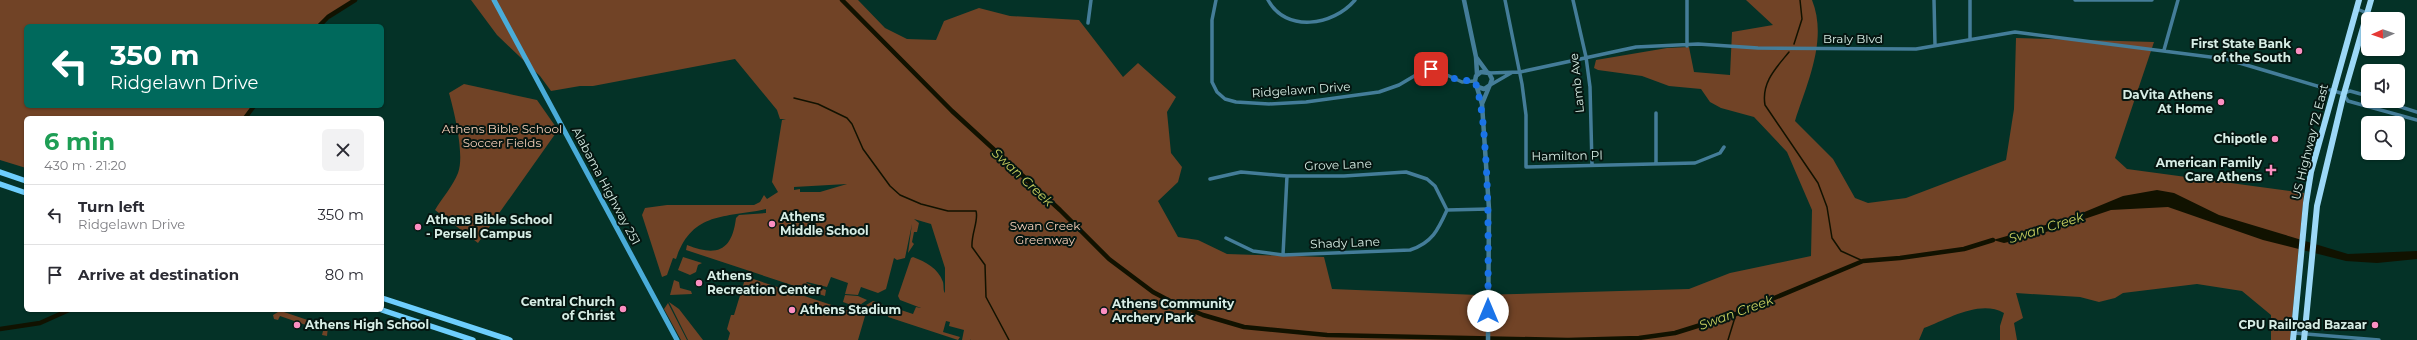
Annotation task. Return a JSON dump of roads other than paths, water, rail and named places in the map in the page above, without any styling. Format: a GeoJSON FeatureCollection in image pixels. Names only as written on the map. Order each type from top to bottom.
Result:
{"type":"FeatureCollection","features":[{"type":"Feature","properties":{"kind":"highway","name":"US Highway 72 East"},"geometry":{"type":"LineString","coordinates":[[2293,340],[2311,172],[2359,0]]}},
{"type":"Feature","properties":{"kind":"highway","name":"US Highway 72 East"},"geometry":{"type":"LineString","coordinates":[[2367,12],[2370,0]]}},
{"type":"Feature","properties":{"kind":"highway","name":"US Highway 72 East"},"geometry":{"type":"LineString","coordinates":[[2305,337],[2314,237],[2324,168],[2361,33]]}},
{"type":"Feature","properties":{"kind":"main road","name":"Alabama Highway 251"},"geometry":{"type":"LineString","coordinates":[[494,0],[677,340]]}},
{"type":"Feature","properties":{"kind":"main road"},"geometry":{"type":"LineString","coordinates":[[0,172],[24,180]]}},
{"type":"Feature","properties":{"kind":"main road"},"geometry":{"type":"LineString","coordinates":[[0,184],[24,191]]}},
{"type":"Feature","properties":{"kind":"main road"},"geometry":{"type":"LineString","coordinates":[[384,299],[510,340]]}},
{"type":"Feature","properties":{"kind":"main road"},"geometry":{"type":"LineString","coordinates":[[384,311],[473,340]]}},
{"type":"Feature","properties":{"kind":"street"},"geometry":{"type":"LineString","coordinates":[[1088,23],[1091,0]]}},
{"type":"Feature","properties":{"kind":"street","name":"Ridgelawn Drive"},"geometry":{"type":"LineString","coordinates":[[1216,0],[1212,20],[1212,82],[1217,92],[1225,99],[1236,102],[1298,102],[1372,94],[1390,90],[1426,69],[1436,70],[1462,82],[1475,81]]}},
{"type":"Feature","properties":{"kind":"street"},"geometry":{"type":"LineString","coordinates":[[1268,0],[1278,14],[1287,19],[1297,21],[1333,18],[1342,13],[1355,0]]}},
{"type":"Feature","properties":{"kind":"street"},"geometry":{"type":"LineString","coordinates":[[1464,0],[1476,57],[1477,74],[1475,81],[1482,104],[1489,209],[1488,340]]}},
{"type":"Feature","properties":{"kind":"street","name":"Hamilton Pl"},"geometry":{"type":"LineString","coordinates":[[1505,0],[1520,72],[1526,115],[1526,167],[1695,163],[1720,153],[1724,147]]}},
{"type":"Feature","properties":{"kind":"street","name":"Lamb Ave"},"geometry":{"type":"LineString","coordinates":[[1573,0],[1586,57],[1590,87],[1592,165]]}},
{"type":"Feature","properties":{"kind":"street"},"geometry":{"type":"LineString","coordinates":[[1687,0],[1687,46]]}},
{"type":"Feature","properties":{"kind":"street"},"geometry":{"type":"LineString","coordinates":[[1934,0],[1935,45]]}},
{"type":"Feature","properties":{"kind":"street"},"geometry":{"type":"LineString","coordinates":[[1970,0],[1970,38]]}},
{"type":"Feature","properties":{"kind":"street"},"geometry":{"type":"LineString","coordinates":[[2075,0],[2152,0]]}},
{"type":"Feature","properties":{"kind":"street"},"geometry":{"type":"LineString","coordinates":[[2164,50],[2178,0]]}},
{"type":"Feature","properties":{"kind":"street"},"geometry":{"type":"LineString","coordinates":[[2357,9],[2367,12]]}},
{"type":"Feature","properties":{"kind":"street","name":"Braly Blvd"},"geometry":{"type":"LineString","coordinates":[[1586,57],[1636,47],[1687,46],[1698,44],[1826,50],[1916,49],[2007,32],[2164,50],[2226,59],[2344,94]]}},
{"type":"Feature","properties":{"kind":"street"},"geometry":{"type":"LineString","coordinates":[[1476,57],[1492,77],[1482,104]]}},
{"type":"Feature","properties":{"kind":"street"},"geometry":{"type":"LineString","coordinates":[[1477,74],[1480,72],[1520,72],[1586,57]]}},
{"type":"Feature","properties":{"kind":"street"},"geometry":{"type":"LineString","coordinates":[[1478,87],[1484,89],[1511,73]]}},
{"type":"Feature","properties":{"kind":"street"},"geometry":{"type":"LineString","coordinates":[[2361,94],[2350,91],[2344,94],[2348,101],[2417,120]]}},
{"type":"Feature","properties":{"kind":"street"},"geometry":{"type":"LineString","coordinates":[[2404,108],[2417,112]]}},
{"type":"Feature","properties":{"kind":"street"},"geometry":{"type":"LineString","coordinates":[[1656,113],[1656,164]]}},
{"type":"Feature","properties":{"kind":"street","name":"Grove Lane"},"geometry":{"type":"LineString","coordinates":[[1210,179],[1241,172],[1287,176],[1344,176],[1406,172],[1417,174],[1435,186],[1447,210]]}},
{"type":"Feature","properties":{"kind":"street"},"geometry":{"type":"LineString","coordinates":[[1283,255],[1287,176]]}},
{"type":"Feature","properties":{"kind":"street"},"geometry":{"type":"LineString","coordinates":[[1447,210],[1489,209]]}},
{"type":"Feature","properties":{"kind":"street","name":"Shady Lane"},"geometry":{"type":"LineString","coordinates":[[1226,238],[1253,252],[1283,255],[1410,250],[1429,241],[1436,233],[1447,210]]}},
{"type":"Feature","properties":{"kind":"street"},"geometry":{"type":"LineString","coordinates":[[2294,333],[2305,337],[2379,340]]}},
{"type":"Feature","properties":{"kind":"water"},"geometry":{"type":"Polygon","coordinates":[[[2157,190],[2174,193],[2219,215],[2348,254],[2417,251],[2417,259],[2377,263],[2346,261],[2263,240],[2168,207],[2111,210],[2031,237],[2004,243],[1993,240],[2070,218],[2123,196],[2157,190]]]}},
{"type":"Feature","properties":{"kind":"waterway","name":"Swan Creek"},"geometry":{"type":"LineString","coordinates":[[321,24],[328,17],[355,0]]}},
{"type":"Feature","properties":{"kind":"waterway","name":"Swan Creek"},"geometry":{"type":"LineString","coordinates":[[842,0],[952,111],[1060,210],[1109,259],[1153,292],[1170,301],[1203,315],[1244,327],[1327,335],[1568,340],[1639,338],[1675,333],[1736,314],[1863,261],[1900,258],[1964,249],[1993,240]]}},
{"type":"Feature","properties":{"kind":"waterway"},"geometry":{"type":"LineString","coordinates":[[1794,44],[1802,19],[1800,0]]}},
{"type":"Feature","properties":{"kind":"waterway"},"geometry":{"type":"LineString","coordinates":[[1789,52],[1775,69],[1768,82],[1765,89],[1765,105],[1818,183],[1827,207],[1832,238],[1841,251],[1863,261]]}},
{"type":"Feature","properties":{"kind":"waterway"},"geometry":{"type":"LineString","coordinates":[[794,98],[818,104],[847,118],[852,124],[863,149],[890,186],[900,195],[921,204],[948,211],[976,211],[977,215],[972,247],[985,265],[986,297],[1009,340]]}},
{"type":"Feature","properties":{"kind":"waterway","name":"Swan Creek"},"geometry":{"type":"LineString","coordinates":[[246,116],[252,108]]}},
{"type":"Feature","properties":{"kind":"waterway","name":"Swan Creek"},"geometry":{"type":"LineString","coordinates":[[0,329],[40,323],[65,312]]}},
{"type":"Feature","properties":{"kind":"waterway"},"geometry":{"type":"LineString","coordinates":[[1728,340],[1736,314]]}},
{"type":"Feature","properties":{"kind":"place","name":"First State Bank of the South"},"geometry":{"type":"Point","coordinates":[2299,51]}},
{"type":"Feature","properties":{"kind":"place","name":"DaVita Athens At Home"},"geometry":{"type":"Point","coordinates":[2221,102]}},
{"type":"Feature","properties":{"kind":"place","name":"Chipotle"},"geometry":{"type":"Point","coordinates":[2275,139]}},
{"type":"Feature","properties":{"kind":"place","name":"American Family Care Athens"},"geometry":{"type":"Point","coordinates":[2271,170]}},
{"type":"Feature","properties":{"kind":"place","name":"Athens Middle School"},"geometry":{"type":"Point","coordinates":[772,224]}},
{"type":"Feature","properties":{"kind":"place","name":"Athens Bible School - Persell Campus"},"geometry":{"type":"Point","coordinates":[418,227]}},
{"type":"Feature","properties":{"kind":"place","name":"Athens Recreation Center"},"geometry":{"type":"Point","coordinates":[699,283]}},
{"type":"Feature","properties":{"kind":"place","name":"Central Church of Christ"},"geometry":{"type":"Point","coordinates":[623,309]}},
{"type":"Feature","properties":{"kind":"place","name":"Athens Stadium"},"geometry":{"type":"Point","coordinates":[792,310]}},
{"type":"Feature","properties":{"kind":"place","name":"Athens Community Archery Park"},"geometry":{"type":"Point","coordinates":[1104,311]}},
{"type":"Feature","properties":{"kind":"place","name":"Athens High School"},"geometry":{"type":"Point","coordinates":[297,325]}},
{"type":"Feature","properties":{"kind":"place","name":"CPU Railroad Bazaar"},"geometry":{"type":"Point","coordinates":[2375,325]}},
{"type":"Feature","properties":{"kind":"park label","name":"Athens Bible School Soccer Fields"},"geometry":{"type":"Point","coordinates":[502,136]}},
{"type":"Feature","properties":{"kind":"park label","name":"Swan Creek Greenway"},"geometry":{"type":"Point","coordinates":[1045,233]}}]}
